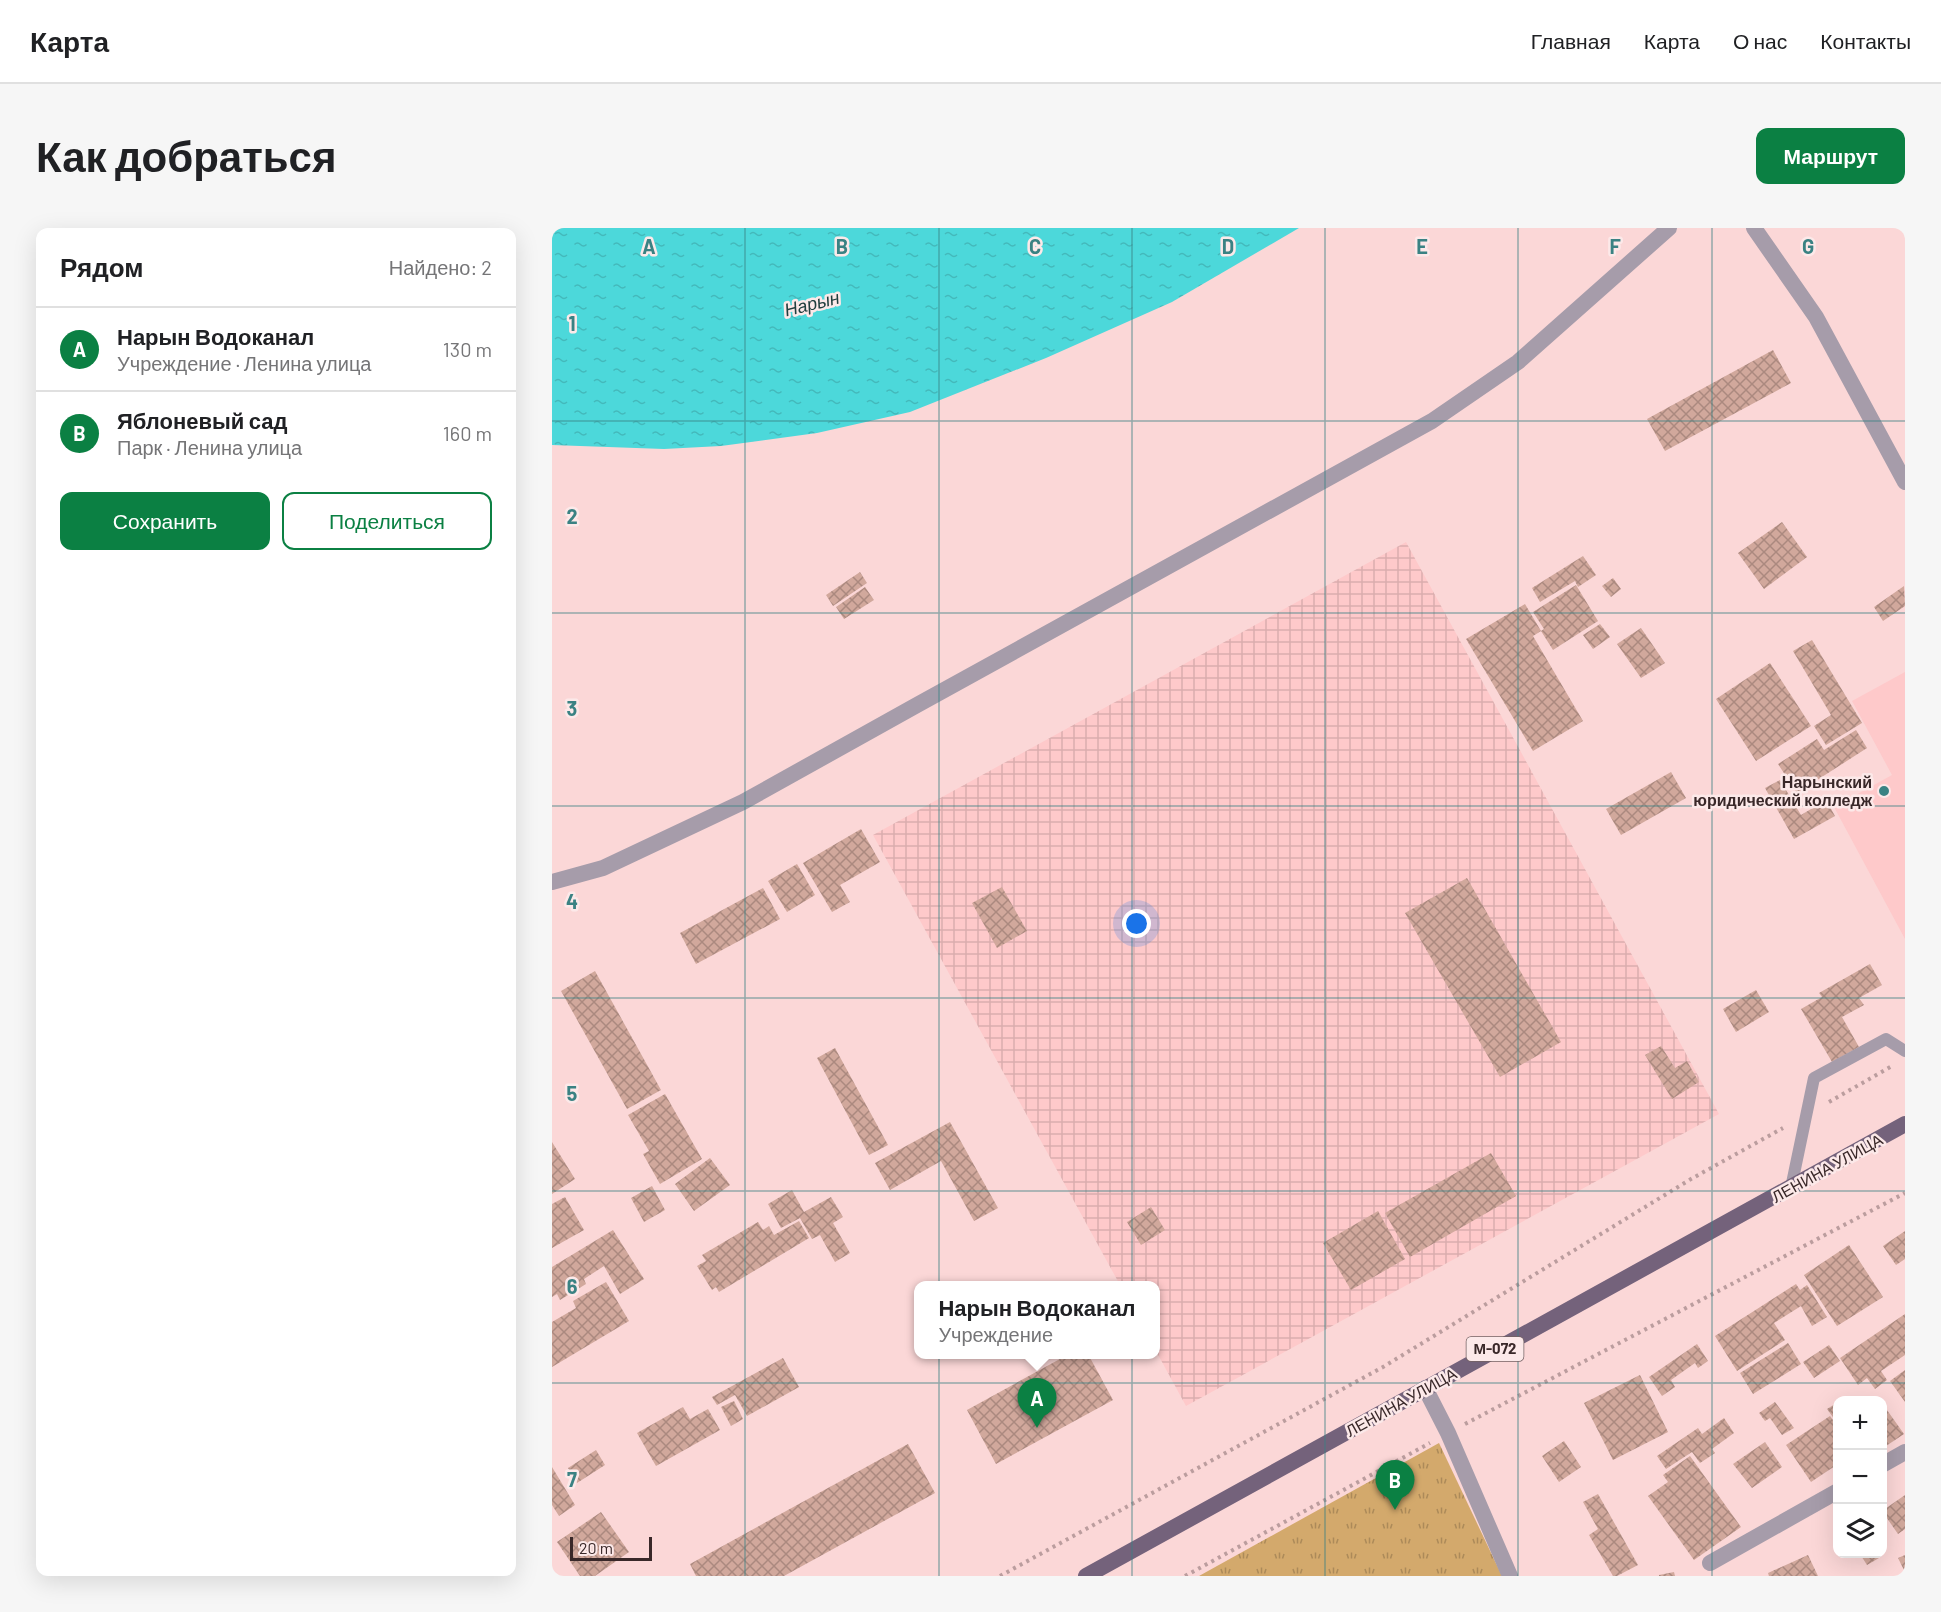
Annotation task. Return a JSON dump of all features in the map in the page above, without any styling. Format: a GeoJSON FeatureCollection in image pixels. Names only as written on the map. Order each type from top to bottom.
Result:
{"type":"FeatureCollection","features":[{"type":"Feature","properties":{"kind":"main road","name":"ЛЕНИНА УЛИЦА"},"geometry":{"type":"LineString","coordinates":[[1086,1576],[1905,1124]]}},
{"type":"Feature","properties":{"kind":"street"},"geometry":{"type":"LineString","coordinates":[[552,882],[603,868],[743,802],[1432,422],[1518,362],[1669,228]]}},
{"type":"Feature","properties":{"kind":"street"},"geometry":{"type":"LineString","coordinates":[[1754,228],[1816,317],[1905,482]]}},
{"type":"Feature","properties":{"kind":"street"},"geometry":{"type":"LineString","coordinates":[[1425,1388],[1448,1432],[1510,1576]]}},
{"type":"Feature","properties":{"kind":"street"},"geometry":{"type":"LineString","coordinates":[[1887,1462],[1905,1452]]}},
{"type":"Feature","properties":{"kind":"street"},"geometry":{"type":"LineString","coordinates":[[1710,1563],[1833,1494]]}},
{"type":"Feature","properties":{"kind":"lane"},"geometry":{"type":"LineString","coordinates":[[1791,1188],[1814,1078],[1886,1039],[1905,1051]]}},
{"type":"Feature","properties":{"kind":"path"},"geometry":{"type":"LineString","coordinates":[[1000,1576],[1383,1367],[1691,1179],[1895,1064]]}},
{"type":"Feature","properties":{"kind":"path"},"geometry":{"type":"LineString","coordinates":[[1185,1576],[1448,1432],[1905,1193]]}},
{"type":"Feature","properties":{"kind":"shaded area"},"geometry":{"type":"Polygon","coordinates":[[[1406,542],[1719,1114],[1186,1406],[1160,1358],[1160,1281],[1118,1281],[873,835],[1406,542]]]}},
{"type":"Feature","properties":{"kind":"shaded area","name":"Нарынский юридический колледж"},"geometry":{"type":"Polygon","coordinates":[[[1905,672],[1905,939],[1834,807],[1892,775],[1852,701],[1905,672]]]}},
{"type":"Feature","properties":{"kind":"green space"},"geometry":{"type":"Polygon","coordinates":[[[1439,1443],[1502,1576],[1199,1576],[1439,1443]]]}},
{"type":"Feature","properties":{"kind":"water","name":"Нарын"},"geometry":{"type":"Polygon","coordinates":[[[552,228],[1299,228],[1172,302],[1046,358],[910,412],[817,433],[721,446],[664,449],[552,445],[552,228]]]}},
{"type":"Feature","properties":{"kind":"building"},"geometry":{"type":"Polygon","coordinates":[[[1773,350],[1791,383],[1665,451],[1647,419],[1773,350]]]}},
{"type":"Feature","properties":{"kind":"building"},"geometry":{"type":"Polygon","coordinates":[[[1782,522],[1807,557],[1764,589],[1738,553],[1782,522]]]}},
{"type":"Feature","properties":{"kind":"building"},"geometry":{"type":"Polygon","coordinates":[[[1583,556],[1596,575],[1578,587],[1575,581],[1540,602],[1532,588],[1583,556]]]}},
{"type":"Feature","properties":{"kind":"building"},"geometry":{"type":"Polygon","coordinates":[[[860,572],[867,583],[833,606],[826,595],[860,572]]]}},
{"type":"Feature","properties":{"kind":"building"},"geometry":{"type":"Polygon","coordinates":[[[1613,578],[1621,589],[1611,597],[1602,586],[1613,578]]]}},
{"type":"Feature","properties":{"kind":"building"},"geometry":{"type":"Polygon","coordinates":[[[1576,585],[1598,621],[1553,650],[1541,631],[1544,629],[1533,612],[1576,585]]]}},
{"type":"Feature","properties":{"kind":"building"},"geometry":{"type":"Polygon","coordinates":[[[1904,586],[1905,606],[1883,621],[1874,607],[1904,586]]]}},
{"type":"Feature","properties":{"kind":"building"},"geometry":{"type":"Polygon","coordinates":[[[865,587],[874,600],[844,619],[836,607],[865,587]]]}},
{"type":"Feature","properties":{"kind":"building"},"geometry":{"type":"Polygon","coordinates":[[[1525,604],[1541,631],[1533,636],[1583,721],[1533,751],[1466,639],[1525,604]]]}},
{"type":"Feature","properties":{"kind":"building"},"geometry":{"type":"Polygon","coordinates":[[[1600,624],[1610,637],[1593,649],[1583,635],[1600,624]]]}},
{"type":"Feature","properties":{"kind":"building"},"geometry":{"type":"Polygon","coordinates":[[[1641,628],[1665,663],[1641,678],[1617,644],[1641,628]]]}},
{"type":"Feature","properties":{"kind":"building"},"geometry":{"type":"Polygon","coordinates":[[[1812,640],[1862,723],[1826,745],[1814,726],[1831,715],[1793,651],[1812,640]]]}},
{"type":"Feature","properties":{"kind":"building"},"geometry":{"type":"Polygon","coordinates":[[[1770,663],[1811,726],[1756,761],[1716,699],[1770,663]]]}},
{"type":"Feature","properties":{"kind":"building"},"geometry":{"type":"Polygon","coordinates":[[[1856,730],[1867,748],[1797,793],[1778,764],[1817,739],[1824,750],[1856,730]]]}},
{"type":"Feature","properties":{"kind":"building"},"geometry":{"type":"Polygon","coordinates":[[[1671,772],[1686,798],[1621,835],[1606,809],[1671,772]]]}},
{"type":"Feature","properties":{"kind":"building"},"geometry":{"type":"Polygon","coordinates":[[[1780,780],[1801,815],[1826,800],[1835,816],[1794,839],[1765,788],[1780,780]]]}},
{"type":"Feature","properties":{"kind":"building"},"geometry":{"type":"Polygon","coordinates":[[[861,829],[880,862],[840,885],[850,902],[832,912],[803,863],[861,829]]]}},
{"type":"Feature","properties":{"kind":"building"},"geometry":{"type":"Polygon","coordinates":[[[797,864],[815,895],[787,912],[768,881],[797,864]]]}},
{"type":"Feature","properties":{"kind":"building"},"geometry":{"type":"Polygon","coordinates":[[[1467,878],[1561,1042],[1500,1077],[1405,913],[1467,878]]]}},
{"type":"Feature","properties":{"kind":"building"},"geometry":{"type":"Polygon","coordinates":[[[1002,887],[1027,931],[997,948],[972,903],[1002,887]]]}},
{"type":"Feature","properties":{"kind":"building"},"geometry":{"type":"Polygon","coordinates":[[[763,888],[780,919],[696,964],[680,933],[763,888]]]}},
{"type":"Feature","properties":{"kind":"building"},"geometry":{"type":"Polygon","coordinates":[[[1870,964],[1882,985],[1859,998],[1864,1005],[1842,1017],[1859,1047],[1832,1062],[1801,1009],[1822,997],[1819,993],[1870,964]]]}},
{"type":"Feature","properties":{"kind":"building"},"geometry":{"type":"Polygon","coordinates":[[[595,971],[661,1090],[627,1109],[561,991],[595,971]]]}},
{"type":"Feature","properties":{"kind":"building"},"geometry":{"type":"Polygon","coordinates":[[[1756,990],[1769,1012],[1736,1032],[1723,1009],[1756,990]]]}},
{"type":"Feature","properties":{"kind":"building"},"geometry":{"type":"Polygon","coordinates":[[[1661,1046],[1675,1068],[1687,1061],[1699,1082],[1672,1099],[1645,1055],[1661,1046]]]}},
{"type":"Feature","properties":{"kind":"building"},"geometry":{"type":"Polygon","coordinates":[[[835,1048],[888,1145],[869,1155],[817,1058],[835,1048]]]}},
{"type":"Feature","properties":{"kind":"building"},"geometry":{"type":"Polygon","coordinates":[[[665,1094],[702,1159],[660,1184],[643,1154],[649,1151],[628,1115],[665,1094]]]}},
{"type":"Feature","properties":{"kind":"building"},"geometry":{"type":"Polygon","coordinates":[[[950,1122],[998,1208],[974,1221],[941,1161],[890,1190],[875,1163],[950,1122]]]}},
{"type":"Feature","properties":{"kind":"building"},"geometry":{"type":"Polygon","coordinates":[[[552,1142],[575,1179],[552,1194],[552,1142]]]}},
{"type":"Feature","properties":{"kind":"building"},"geometry":{"type":"Polygon","coordinates":[[[1491,1153],[1516,1196],[1410,1257],[1385,1213],[1491,1153]]]}},
{"type":"Feature","properties":{"kind":"building"},"geometry":{"type":"Polygon","coordinates":[[[710,1158],[730,1185],[694,1211],[675,1184],[710,1158]]]}},
{"type":"Feature","properties":{"kind":"building"},"geometry":{"type":"Polygon","coordinates":[[[652,1186],[665,1210],[644,1222],[631,1198],[652,1186]]]}},
{"type":"Feature","properties":{"kind":"building"},"geometry":{"type":"Polygon","coordinates":[[[792,1190],[804,1212],[831,1197],[843,1217],[833,1223],[850,1253],[835,1262],[820,1235],[812,1239],[800,1218],[781,1228],[768,1204],[792,1190]]]}},
{"type":"Feature","properties":{"kind":"building"},"geometry":{"type":"Polygon","coordinates":[[[565,1197],[584,1230],[552,1248],[552,1204],[565,1197]]]}},
{"type":"Feature","properties":{"kind":"building"},"geometry":{"type":"Polygon","coordinates":[[[1151,1207],[1165,1230],[1141,1245],[1127,1222],[1151,1207]]]}},
{"type":"Feature","properties":{"kind":"building"},"geometry":{"type":"Polygon","coordinates":[[[1378,1211],[1405,1259],[1351,1290],[1323,1243],[1378,1211]]]}},
{"type":"Feature","properties":{"kind":"building"},"geometry":{"type":"Polygon","coordinates":[[[799,1221],[809,1238],[719,1292],[716,1287],[712,1290],[697,1266],[706,1261],[702,1255],[758,1222],[763,1230],[769,1226],[774,1235],[799,1221]]]}},
{"type":"Feature","properties":{"kind":"building"},"geometry":{"type":"Polygon","coordinates":[[[613,1230],[644,1279],[620,1294],[604,1266],[584,1279],[586,1284],[560,1300],[557,1294],[552,1297],[552,1267],[613,1230]]]}},
{"type":"Feature","properties":{"kind":"building"},"geometry":{"type":"Polygon","coordinates":[[[1905,1231],[1905,1259],[1896,1265],[1883,1246],[1905,1231]]]}},
{"type":"Feature","properties":{"kind":"building"},"geometry":{"type":"Polygon","coordinates":[[[1849,1245],[1883,1297],[1837,1326],[1804,1275],[1849,1245]]]}},
{"type":"Feature","properties":{"kind":"building"},"geometry":{"type":"Polygon","coordinates":[[[606,1282],[629,1321],[552,1367],[552,1322],[576,1308],[573,1301],[606,1282]]]}},
{"type":"Feature","properties":{"kind":"building"},"geometry":{"type":"Polygon","coordinates":[[[1796,1284],[1800,1290],[1807,1285],[1827,1317],[1812,1326],[1801,1306],[1774,1323],[1785,1340],[1737,1371],[1715,1336],[1796,1284]]]}},
{"type":"Feature","properties":{"kind":"building"},"geometry":{"type":"Polygon","coordinates":[[[1905,1314],[1905,1355],[1881,1371],[1887,1380],[1875,1389],[1867,1378],[1858,1385],[1840,1358],[1905,1314]]]}},
{"type":"Feature","properties":{"kind":"building"},"geometry":{"type":"Polygon","coordinates":[[[1788,1343],[1801,1364],[1753,1394],[1740,1373],[1788,1343]]]}},
{"type":"Feature","properties":{"kind":"building"},"geometry":{"type":"Polygon","coordinates":[[[1697,1344],[1708,1361],[1698,1368],[1695,1363],[1671,1380],[1675,1387],[1662,1396],[1649,1377],[1697,1344]]]}},
{"type":"Feature","properties":{"kind":"building"},"geometry":{"type":"Polygon","coordinates":[[[1829,1345],[1840,1361],[1814,1378],[1803,1362],[1829,1345]]]}},
{"type":"Feature","properties":{"kind":"building"},"geometry":{"type":"Polygon","coordinates":[[[783,1358],[799,1387],[747,1416],[735,1395],[717,1405],[712,1397],[783,1358]]]}},
{"type":"Feature","properties":{"kind":"building"},"geometry":{"type":"Polygon","coordinates":[[[1060,1359],[1091,1359],[1113,1400],[996,1464],[967,1410],[1060,1359]]]}},
{"type":"Feature","properties":{"kind":"building"},"geometry":{"type":"Polygon","coordinates":[[[1905,1370],[1905,1402],[1890,1381],[1905,1370]]]}},
{"type":"Feature","properties":{"kind":"building"},"geometry":{"type":"Polygon","coordinates":[[[1640,1375],[1668,1432],[1613,1460],[1584,1403],[1640,1375]]]}},
{"type":"Feature","properties":{"kind":"building"},"geometry":{"type":"Polygon","coordinates":[[[734,1401],[743,1419],[731,1426],[721,1407],[734,1401]]]}},
{"type":"Feature","properties":{"kind":"building"},"geometry":{"type":"Polygon","coordinates":[[[1775,1402],[1794,1428],[1782,1435],[1770,1418],[1765,1421],[1759,1413],[1775,1402]]]}},
{"type":"Feature","properties":{"kind":"building"},"geometry":{"type":"Polygon","coordinates":[[[1833,1405],[1833,1417],[1827,1409],[1833,1405]]]}},
{"type":"Feature","properties":{"kind":"building"},"geometry":{"type":"Polygon","coordinates":[[[683,1407],[690,1419],[708,1409],[720,1430],[656,1466],[637,1433],[683,1407]]]}},
{"type":"Feature","properties":{"kind":"building"},"geometry":{"type":"Polygon","coordinates":[[[1887,1410],[1904,1434],[1887,1445],[1887,1410]]]}},
{"type":"Feature","properties":{"kind":"building"},"geometry":{"type":"Polygon","coordinates":[[[1830,1416],[1833,1420],[1833,1467],[1811,1482],[1786,1445],[1830,1416]]]}},
{"type":"Feature","properties":{"kind":"building"},"geometry":{"type":"Polygon","coordinates":[[[1724,1418],[1734,1433],[1712,1449],[1715,1453],[1700,1463],[1692,1452],[1666,1469],[1657,1456],[1698,1428],[1702,1434],[1724,1418]]]}},
{"type":"Feature","properties":{"kind":"building"},"geometry":{"type":"Polygon","coordinates":[[[1564,1441],[1581,1467],[1559,1482],[1542,1456],[1564,1441]]]}},
{"type":"Feature","properties":{"kind":"building"},"geometry":{"type":"Polygon","coordinates":[[[1765,1442],[1782,1467],[1752,1488],[1733,1464],[1765,1442]]]}},
{"type":"Feature","properties":{"kind":"building"},"geometry":{"type":"Polygon","coordinates":[[[908,1444],[935,1493],[784,1576],[696,1576],[690,1564],[908,1444]]]}},
{"type":"Feature","properties":{"kind":"building"},"geometry":{"type":"Polygon","coordinates":[[[596,1450],[605,1465],[577,1483],[568,1468],[596,1450]]]}},
{"type":"Feature","properties":{"kind":"building"},"geometry":{"type":"Polygon","coordinates":[[[1690,1456],[1741,1527],[1694,1560],[1648,1496],[1668,1482],[1663,1475],[1690,1456]]]}},
{"type":"Feature","properties":{"kind":"building"},"geometry":{"type":"Polygon","coordinates":[[[552,1467],[575,1505],[559,1516],[552,1505],[552,1467]]]}},
{"type":"Feature","properties":{"kind":"building"},"geometry":{"type":"Polygon","coordinates":[[[1598,1494],[1638,1565],[1617,1576],[1613,1576],[1589,1535],[1598,1529],[1583,1502],[1598,1494]]]}},
{"type":"Feature","properties":{"kind":"building"},"geometry":{"type":"Polygon","coordinates":[[[1905,1495],[1905,1529],[1898,1534],[1887,1518],[1887,1508],[1905,1495]]]}},
{"type":"Feature","properties":{"kind":"building"},"geometry":{"type":"Polygon","coordinates":[[[601,1512],[629,1552],[595,1576],[580,1576],[557,1542],[601,1512]]]}},
{"type":"Feature","properties":{"kind":"building"},"geometry":{"type":"Polygon","coordinates":[[[1808,1555],[1818,1576],[1769,1576],[1768,1573],[1808,1555]]]}},
{"type":"Feature","properties":{"kind":"building"},"geometry":{"type":"Polygon","coordinates":[[[1905,1555],[1905,1572],[1898,1558],[1905,1555]]]}},
{"type":"Feature","properties":{"kind":"building"},"geometry":{"type":"Polygon","coordinates":[[[1863,1558],[1879,1558],[1867,1565],[1863,1558]]]}},
{"type":"Feature","properties":{"kind":"building"},"geometry":{"type":"Polygon","coordinates":[[[1674,1572],[1675,1576],[1659,1576],[1659,1575],[1674,1572]]]}},
{"type":"Feature","properties":{"kind":"place","name":"Нарынский юридический колледж"},"geometry":{"type":"Point","coordinates":[1884,791]}},
{"type":"Feature","properties":{"kind":"place","name":"Нарын Водоканал"},"geometry":{"type":"Point","coordinates":[1037,1428]}},
{"type":"Feature","properties":{"kind":"place","name":"Яблоневый сад"},"geometry":{"type":"Point","coordinates":[1395,1510]}}]}
